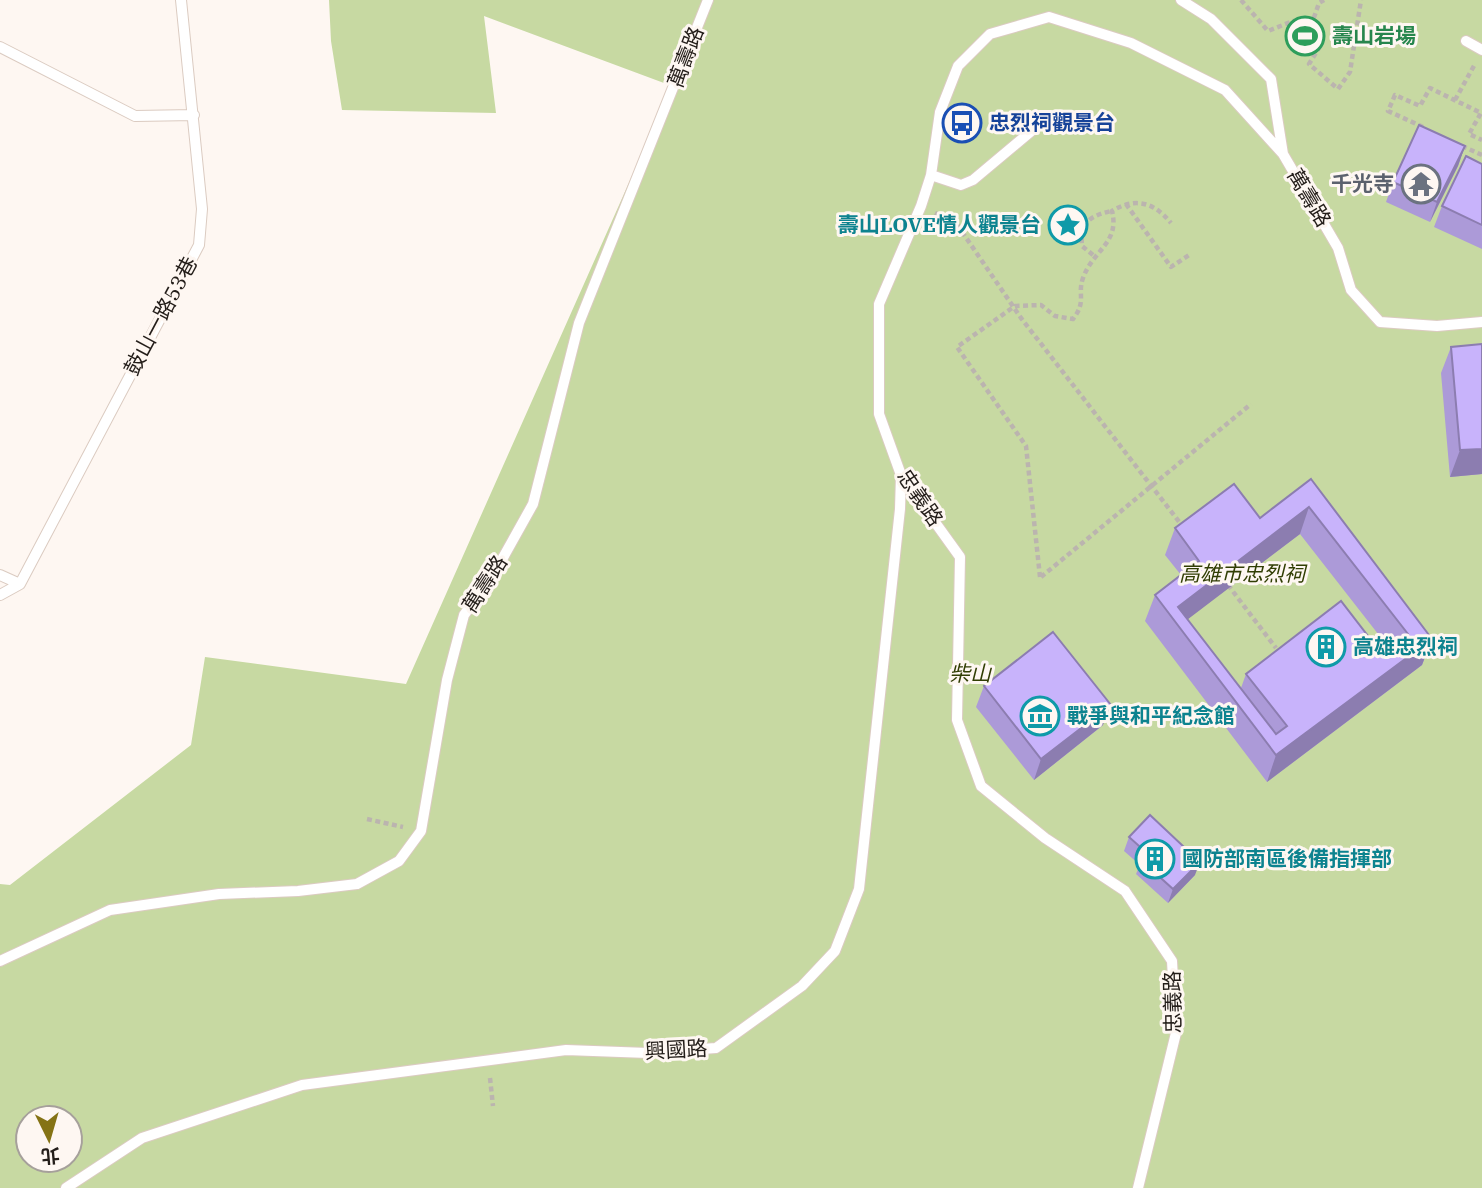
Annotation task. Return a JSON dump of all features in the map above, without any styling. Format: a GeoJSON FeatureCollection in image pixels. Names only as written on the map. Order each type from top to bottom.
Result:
{"type":"FeatureCollection","features":[{"type":"Feature","properties":{"kind":"lane","name":"鼓山一路53巷"},"geometry":{"type":"LineString","coordinates":[[20,584],[199,245],[202,209],[181,0]]}},
{"type":"Feature","properties":{"kind":"lane","name":"萬壽路"},"geometry":{"type":"LineString","coordinates":[[0,961],[110,910],[219,894],[298,891],[357,884],[399,861],[421,831],[447,680],[464,615],[495,572],[533,504],[579,323],[708,0]]}},
{"type":"Feature","properties":{"kind":"lane","name":"萬壽路"},"geometry":{"type":"LineString","coordinates":[[1181,0],[1211,19],[1271,79],[1283,154],[1338,248],[1351,289],[1380,322],[1437,326],[1482,322]]}},
{"type":"Feature","properties":{"kind":"lane","name":"忠義路"},"geometry":{"type":"LineString","coordinates":[[1138,1188],[1176,1033],[1172,961],[1125,891],[1045,838],[981,786],[957,720],[960,557],[901,475],[879,414],[879,304],[931,176],[940,112],[958,66],[990,34],[1049,16],[1131,43],[1225,90],[1283,154]]}},
{"type":"Feature","properties":{"kind":"lane"},"geometry":{"type":"LineString","coordinates":[[1466,41],[1482,50]]}},
{"type":"Feature","properties":{"kind":"lane"},"geometry":{"type":"LineString","coordinates":[[0,47],[135,116],[194,116]]}},
{"type":"Feature","properties":{"kind":"lane"},"geometry":{"type":"LineString","coordinates":[[931,176],[961,185],[973,180],[1047,118]]}},
{"type":"Feature","properties":{"kind":"lane","name":"興國路"},"geometry":{"type":"LineString","coordinates":[[66,1188],[142,1138],[302,1084],[566,1050],[648,1052],[716,1048],[802,986],[835,951],[859,889],[900,509],[901,475]]}},
{"type":"Feature","properties":{"kind":"lane"},"geometry":{"type":"LineString","coordinates":[[0,575],[20,584]]}},
{"type":"Feature","properties":{"kind":"lane"},"geometry":{"type":"LineString","coordinates":[[0,595],[20,584]]}},
{"type":"Feature","properties":{"kind":"path"},"geometry":{"type":"LineString","coordinates":[[1241,0],[1268,31],[1293,21],[1311,26],[1322,43],[1309,64],[1338,89],[1350,72],[1361,0]]}},
{"type":"Feature","properties":{"kind":"path"},"geometry":{"type":"LineString","coordinates":[[1311,26],[1319,3],[1324,0]]}},
{"type":"Feature","properties":{"kind":"path"},"geometry":{"type":"LineString","coordinates":[[1455,100],[1475,63]]}},
{"type":"Feature","properties":{"kind":"path"},"geometry":{"type":"LineString","coordinates":[[1435,133],[1388,111],[1395,95],[1420,106],[1430,88],[1481,113],[1469,134],[1482,140]]}},
{"type":"Feature","properties":{"kind":"path"},"geometry":{"type":"LineString","coordinates":[[1459,144],[1482,155]]}},
{"type":"Feature","properties":{"kind":"path"},"geometry":{"type":"LineString","coordinates":[[1125,203],[1171,267],[1189,255]]}},
{"type":"Feature","properties":{"kind":"path"},"geometry":{"type":"LineString","coordinates":[[1093,255],[1082,246],[1080,230],[1090,216],[1111,211],[1125,203],[1146,203],[1159,208],[1171,223]]}},
{"type":"Feature","properties":{"kind":"path"},"geometry":{"type":"LineString","coordinates":[[1111,211],[1115,222],[1109,243],[1093,255],[1082,281],[1082,307],[1073,319],[1055,316],[1041,305],[1015,306],[957,347],[1026,446],[1040,578],[1251,404]]}},
{"type":"Feature","properties":{"kind":"path"},"geometry":{"type":"LineString","coordinates":[[956,223],[1015,306],[1185,529]]}},
{"type":"Feature","properties":{"kind":"path"},"geometry":{"type":"LineString","coordinates":[[1226,583],[1276,648]]}},
{"type":"Feature","properties":{"kind":"path"},"geometry":{"type":"LineString","coordinates":[[367,819],[421,831]]}},
{"type":"Feature","properties":{"kind":"path"},"geometry":{"type":"LineString","coordinates":[[489,1060],[493,1106]]}},
{"type":"Feature","properties":{"kind":"green space","name":"柴山"},"geometry":{"type":"Polygon","coordinates":[[[329,0],[1482,0],[1482,1188],[0,1188],[0,884],[10,885],[191,745],[205,657],[406,684],[672,86],[484,16],[496,113],[342,110],[331,41],[329,0]]]}},
{"type":"Feature","properties":{"kind":"building","name":"千光寺"},"geometry":{"type":"Polygon","coordinates":[[[1419,125],[1465,146],[1437,202],[1393,182],[1419,125]]]}},
{"type":"Feature","properties":{"kind":"building"},"geometry":{"type":"Polygon","coordinates":[[[1466,156],[1482,164],[1482,225],[1442,206],[1466,156]]]}},
{"type":"Feature","properties":{"kind":"building"},"geometry":{"type":"Polygon","coordinates":[[[1482,344],[1482,449],[1460,450],[1451,347],[1482,344]]]}},
{"type":"Feature","properties":{"kind":"building"},"geometry":{"type":"Polygon","coordinates":[[[1311,479],[1432,639],[1276,755],[1155,595],[1199,561],[1175,528],[1234,484],[1260,518],[1311,479]],[[1309,507],[1178,607],[1276,734],[1287,726],[1246,674],[1341,601],[1382,654],[1408,634],[1309,507]]]}},
{"type":"Feature","properties":{"kind":"building","name":"戰爭與和平紀念館"},"geometry":{"type":"Polygon","coordinates":[[[1053,632],[1111,705],[1041,759],[984,686],[1053,632]]]}},
{"type":"Feature","properties":{"kind":"building"},"geometry":{"type":"Polygon","coordinates":[[[1150,815],[1200,862],[1173,889],[1141,860],[1148,854],[1129,837],[1150,815]]]}},
{"type":"Feature","properties":{"kind":"place","name":"壽山岩場"},"geometry":{"type":"Point","coordinates":[1305,36]}},
{"type":"Feature","properties":{"kind":"place","name":"忠烈祠觀景台"},"geometry":{"type":"Point","coordinates":[962,123]}},
{"type":"Feature","properties":{"kind":"place","name":"千光寺"},"geometry":{"type":"Point","coordinates":[1421,184]}},
{"type":"Feature","properties":{"kind":"place","name":"壽山LOVE情人觀景台"},"geometry":{"type":"Point","coordinates":[1068,225]}},
{"type":"Feature","properties":{"kind":"place","name":"高雄忠烈祠"},"geometry":{"type":"Point","coordinates":[1326,647]}},
{"type":"Feature","properties":{"kind":"place","name":"戰爭與和平紀念館"},"geometry":{"type":"Point","coordinates":[1040,716]}},
{"type":"Feature","properties":{"kind":"place","name":"國防部南區後備指揮部"},"geometry":{"type":"Point","coordinates":[1155,859]}},
{"type":"Feature","properties":{"kind":"park label","name":"高雄市忠烈祠"},"geometry":{"type":"Point","coordinates":[1242,574]}}]}
